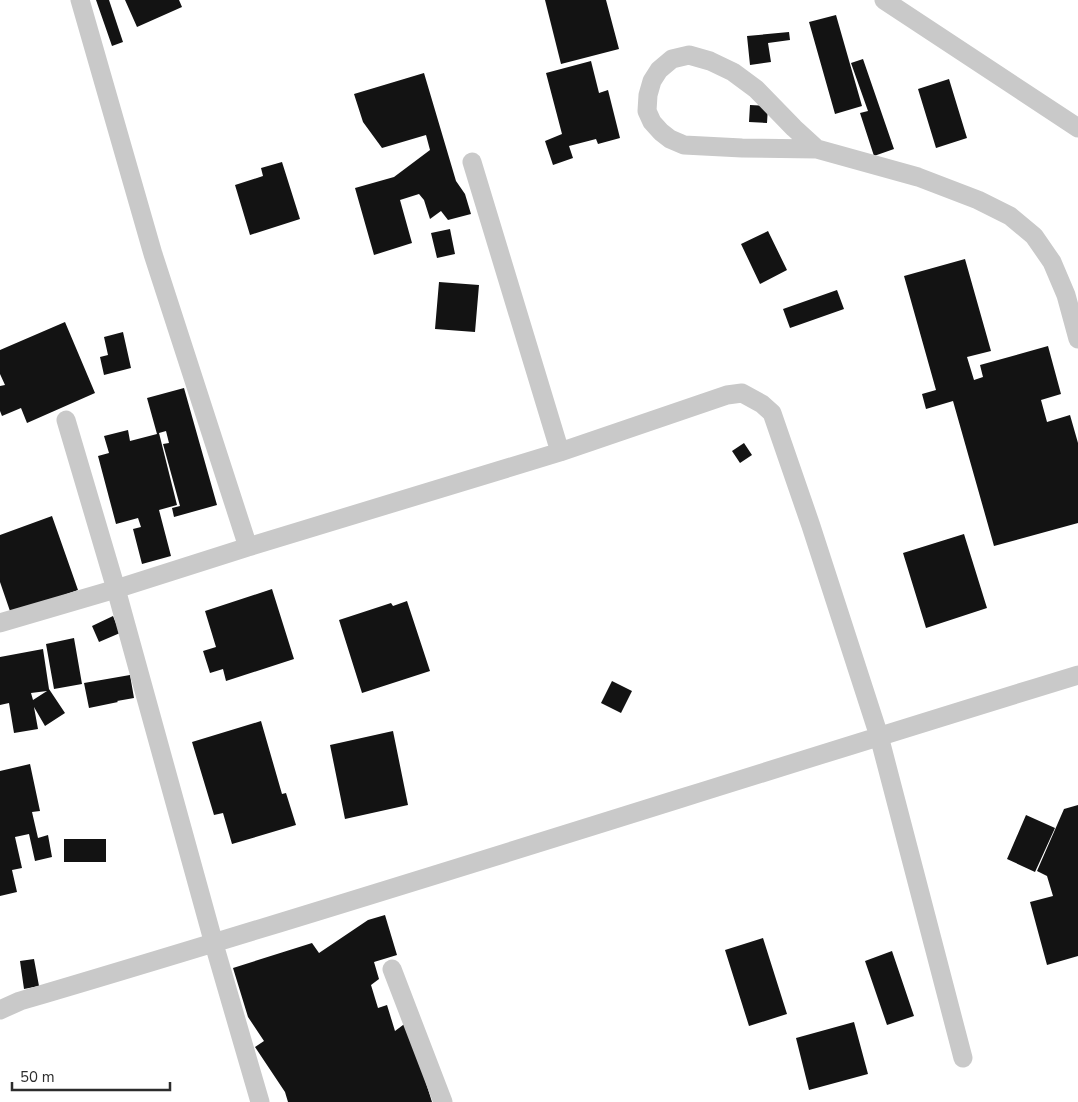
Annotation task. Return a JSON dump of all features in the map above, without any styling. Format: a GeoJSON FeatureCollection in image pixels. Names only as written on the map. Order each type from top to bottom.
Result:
{"type":"FeatureCollection","features":[{"type":"Feature","properties":{"kind":"street"},"geometry":{"type":"LineString","coordinates":[[80,0],[153,254],[248,547]]}},
{"type":"Feature","properties":{"kind":"street"},"geometry":{"type":"LineString","coordinates":[[884,0],[1078,128]]}},
{"type":"Feature","properties":{"kind":"street"},"geometry":{"type":"LineString","coordinates":[[817,149],[756,89],[733,72],[710,61],[689,55],[672,59],[659,70],[652,81],[648,95],[648,111],[652,122],[660,132],[684,145],[817,149],[918,177],[978,200],[1010,216],[1034,236],[1052,262],[1066,295],[1078,339]]}},
{"type":"Feature","properties":{"kind":"street"},"geometry":{"type":"LineString","coordinates":[[472,162],[560,452]]}},
{"type":"Feature","properties":{"kind":"street"},"geometry":{"type":"LineString","coordinates":[[0,623],[560,452],[727,396],[742,393],[762,404],[772,413],[811,526],[879,736],[963,1058]]}},
{"type":"Feature","properties":{"kind":"street"},"geometry":{"type":"LineString","coordinates":[[66,420],[116,589],[214,944],[260,1102]]}},
{"type":"Feature","properties":{"kind":"street"},"geometry":{"type":"LineString","coordinates":[[0,1010],[20,1002],[214,944],[1078,675]]}},
{"type":"Feature","properties":{"kind":"street"},"geometry":{"type":"LineString","coordinates":[[392,969],[443,1102]]}},
{"type":"Feature","properties":{"kind":"building"},"geometry":{"type":"Polygon","coordinates":[[[96,0],[109,0],[123,42],[112,46],[96,0]]]}},
{"type":"Feature","properties":{"kind":"building"},"geometry":{"type":"Polygon","coordinates":[[[125,0],[179,0],[182,7],[137,27],[125,0]]]}},
{"type":"Feature","properties":{"kind":"building"},"geometry":{"type":"Polygon","coordinates":[[[545,0],[606,0],[619,49],[561,64],[545,0]]]}},
{"type":"Feature","properties":{"kind":"building"},"geometry":{"type":"Polygon","coordinates":[[[836,15],[862,106],[835,114],[809,22],[836,15]]]}},
{"type":"Feature","properties":{"kind":"building"},"geometry":{"type":"Polygon","coordinates":[[[789,32],[790,40],[768,43],[771,62],[750,65],[747,36],[789,32]]]}},
{"type":"Feature","properties":{"kind":"building"},"geometry":{"type":"Polygon","coordinates":[[[863,59],[894,149],[874,156],[860,113],[868,111],[851,63],[863,59]]]}},
{"type":"Feature","properties":{"kind":"building"},"geometry":{"type":"Polygon","coordinates":[[[591,61],[599,93],[608,90],[620,138],[598,144],[596,139],[569,146],[573,158],[553,165],[545,141],[562,134],[546,73],[591,61]]]}},
{"type":"Feature","properties":{"kind":"building"},"geometry":{"type":"Polygon","coordinates":[[[424,73],[456,181],[465,194],[471,214],[448,220],[441,211],[430,219],[424,200],[419,194],[400,200],[412,243],[374,255],[355,188],[394,177],[430,150],[426,135],[382,148],[363,122],[354,94],[424,73]]]}},
{"type":"Feature","properties":{"kind":"building"},"geometry":{"type":"Polygon","coordinates":[[[949,79],[967,138],[936,148],[918,89],[949,79]]]}},
{"type":"Feature","properties":{"kind":"building"},"geometry":{"type":"Polygon","coordinates":[[[750,105],[768,106],[767,123],[749,122],[750,105]]]}},
{"type":"Feature","properties":{"kind":"building"},"geometry":{"type":"Polygon","coordinates":[[[282,162],[300,219],[250,235],[235,185],[263,176],[261,168],[282,162]]]}},
{"type":"Feature","properties":{"kind":"building"},"geometry":{"type":"Polygon","coordinates":[[[450,229],[455,254],[437,258],[431,233],[450,229]]]}},
{"type":"Feature","properties":{"kind":"building"},"geometry":{"type":"Polygon","coordinates":[[[768,231],[787,270],[760,284],[741,244],[768,231]]]}},
{"type":"Feature","properties":{"kind":"building"},"geometry":{"type":"Polygon","coordinates":[[[965,259],[991,351],[967,357],[974,380],[983,377],[980,365],[1048,346],[1061,394],[1041,400],[1047,422],[1070,415],[1078,443],[1078,523],[994,546],[953,401],[926,409],[922,394],[936,390],[904,276],[965,259]]]}},
{"type":"Feature","properties":{"kind":"building"},"geometry":{"type":"Polygon","coordinates":[[[439,282],[479,285],[475,332],[435,329],[439,282]]]}},
{"type":"Feature","properties":{"kind":"building"},"geometry":{"type":"Polygon","coordinates":[[[837,290],[844,309],[790,328],[783,309],[837,290]]]}},
{"type":"Feature","properties":{"kind":"building"},"geometry":{"type":"Polygon","coordinates":[[[65,322],[95,393],[27,423],[21,408],[2,416],[0,411],[0,386],[5,385],[0,374],[0,350],[65,322]]]}},
{"type":"Feature","properties":{"kind":"building"},"geometry":{"type":"Polygon","coordinates":[[[123,332],[131,368],[104,375],[100,357],[108,355],[104,337],[123,332]]]}},
{"type":"Feature","properties":{"kind":"building"},"geometry":{"type":"Polygon","coordinates":[[[184,388],[217,505],[174,517],[172,508],[180,506],[163,444],[169,443],[166,431],[159,433],[177,505],[159,510],[171,556],[142,564],[133,529],[141,527],[138,518],[116,524],[98,456],[109,453],[104,436],[128,430],[130,441],[157,434],[147,398],[184,388]]]}},
{"type":"Feature","properties":{"kind":"building"},"geometry":{"type":"Polygon","coordinates":[[[744,443],[752,455],[740,463],[732,451],[744,443]]]}},
{"type":"Feature","properties":{"kind":"building"},"geometry":{"type":"Polygon","coordinates":[[[52,516],[78,590],[11,614],[0,582],[0,535],[52,516]]]}},
{"type":"Feature","properties":{"kind":"building"},"geometry":{"type":"Polygon","coordinates":[[[964,534],[987,608],[926,628],[903,553],[964,534]]]}},
{"type":"Feature","properties":{"kind":"building"},"geometry":{"type":"Polygon","coordinates":[[[272,589],[294,659],[226,681],[223,669],[210,673],[203,651],[216,647],[205,611],[272,589]]]}},
{"type":"Feature","properties":{"kind":"building"},"geometry":{"type":"Polygon","coordinates":[[[407,601],[430,671],[362,693],[339,620],[391,603],[393,606],[407,601]]]}},
{"type":"Feature","properties":{"kind":"building"},"geometry":{"type":"Polygon","coordinates":[[[113,616],[120,633],[99,642],[92,626],[113,616]]]}},
{"type":"Feature","properties":{"kind":"building"},"geometry":{"type":"Polygon","coordinates":[[[74,638],[82,684],[54,689],[46,644],[74,638]]]}},
{"type":"Feature","properties":{"kind":"building"},"geometry":{"type":"Polygon","coordinates":[[[43,649],[49,689],[65,713],[45,726],[34,707],[38,729],[14,733],[9,703],[0,705],[0,657],[43,649]],[[47,691],[31,693],[33,700],[47,691]]]}},
{"type":"Feature","properties":{"kind":"building"},"geometry":{"type":"Polygon","coordinates":[[[130,675],[134,698],[89,708],[84,683],[130,675]]]}},
{"type":"Feature","properties":{"kind":"building"},"geometry":{"type":"Polygon","coordinates":[[[612,681],[632,691],[621,713],[601,703],[612,681]]]}},
{"type":"Feature","properties":{"kind":"building"},"geometry":{"type":"Polygon","coordinates":[[[261,721],[282,794],[286,793],[296,825],[232,844],[223,813],[214,815],[192,742],[261,721]]]}},
{"type":"Feature","properties":{"kind":"building"},"geometry":{"type":"Polygon","coordinates":[[[393,731],[408,805],[345,819],[330,745],[393,731]]]}},
{"type":"Feature","properties":{"kind":"building"},"geometry":{"type":"Polygon","coordinates":[[[30,764],[40,811],[32,812],[38,838],[48,835],[52,857],[35,861],[29,834],[15,837],[22,868],[12,870],[17,892],[0,896],[0,771],[30,764]]]}},
{"type":"Feature","properties":{"kind":"building"},"geometry":{"type":"Polygon","coordinates":[[[1078,805],[1078,956],[1047,965],[1030,902],[1053,896],[1047,876],[1037,871],[1064,809],[1078,805]]]}},
{"type":"Feature","properties":{"kind":"building"},"geometry":{"type":"Polygon","coordinates":[[[1026,815],[1055,828],[1035,872],[1007,859],[1026,815]]]}},
{"type":"Feature","properties":{"kind":"building"},"geometry":{"type":"Polygon","coordinates":[[[64,839],[106,839],[106,862],[64,862],[64,839]]]}},
{"type":"Feature","properties":{"kind":"building"},"geometry":{"type":"Polygon","coordinates":[[[385,915],[397,955],[374,962],[379,979],[371,985],[378,1008],[387,1005],[395,1031],[407,1022],[432,1102],[288,1102],[285,1092],[255,1047],[264,1041],[248,1017],[233,968],[312,943],[319,953],[368,920],[385,915]]]}},
{"type":"Feature","properties":{"kind":"building"},"geometry":{"type":"Polygon","coordinates":[[[763,938],[787,1014],[749,1026],[725,950],[763,938]]]}},
{"type":"Feature","properties":{"kind":"building"},"geometry":{"type":"Polygon","coordinates":[[[892,951],[914,1016],[887,1025],[865,961],[892,951]]]}},
{"type":"Feature","properties":{"kind":"building"},"geometry":{"type":"Polygon","coordinates":[[[34,959],[39,986],[24,989],[20,961],[34,959]]]}},
{"type":"Feature","properties":{"kind":"building"},"geometry":{"type":"Polygon","coordinates":[[[854,1022],[868,1074],[809,1090],[796,1038],[854,1022]]]}}]}
